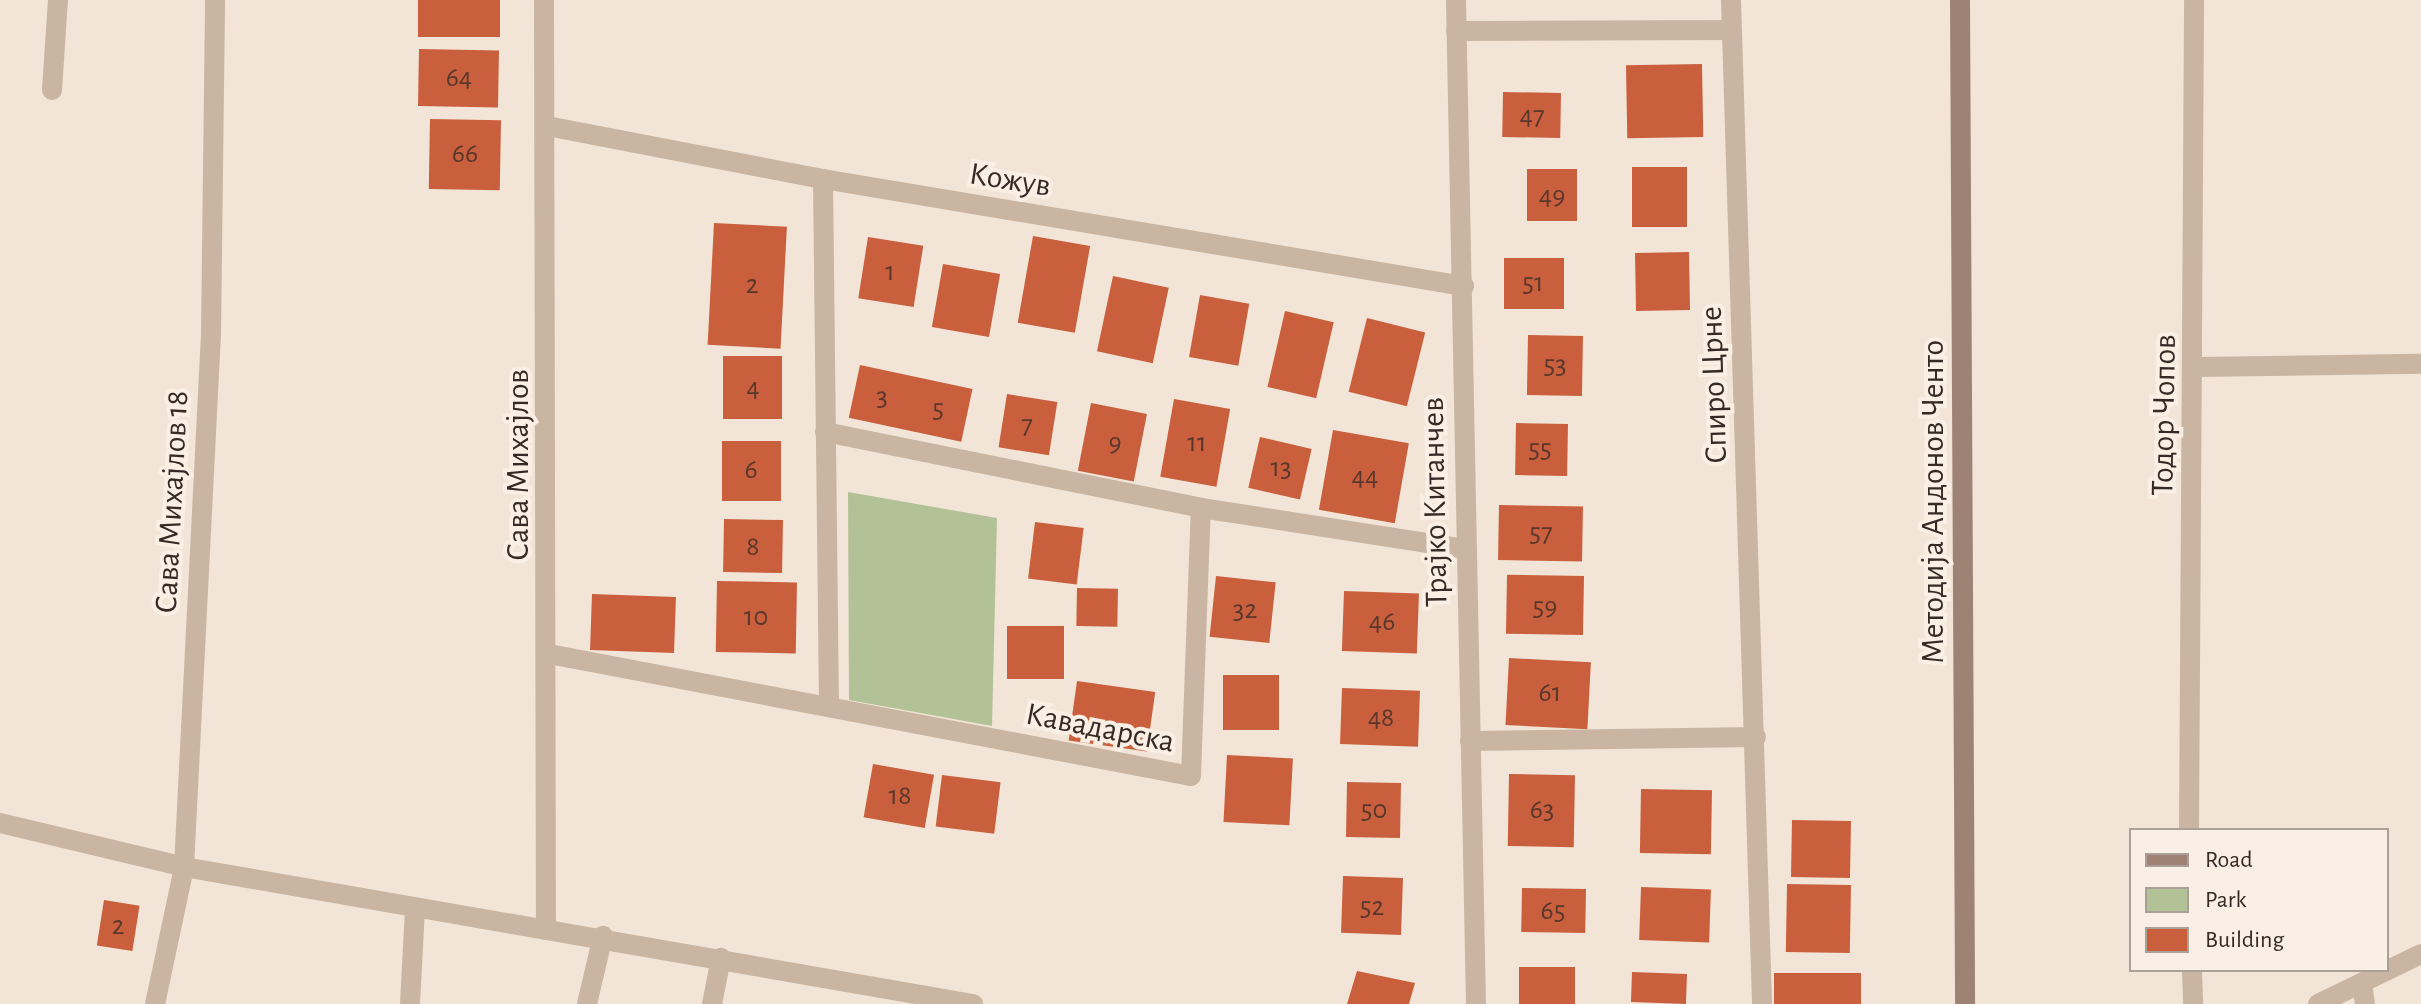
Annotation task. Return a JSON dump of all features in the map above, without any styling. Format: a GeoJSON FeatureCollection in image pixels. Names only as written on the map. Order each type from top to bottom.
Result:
{"type":"FeatureCollection","features":[{"type":"Feature","properties":{"kind":"main road","name":"Методија Андонов Ченто"},"geometry":{"type":"LineString","coordinates":[[1960,0],[1965,1004]]}},
{"type":"Feature","properties":{"kind":"street"},"geometry":{"type":"LineString","coordinates":[[52,90],[58,0]]}},
{"type":"Feature","properties":{"kind":"street","name":"Сава Михајлов 18"},"geometry":{"type":"LineString","coordinates":[[155,1004],[184,867],[211,334],[215,0]]}},
{"type":"Feature","properties":{"kind":"street","name":"Сава Михајлов"},"geometry":{"type":"LineString","coordinates":[[544,0],[549,654],[546,930]]}},
{"type":"Feature","properties":{"kind":"street","name":"Трајко Китанчев"},"geometry":{"type":"LineString","coordinates":[[1456,0],[1476,1004]]}},
{"type":"Feature","properties":{"kind":"street","name":"Спиро Црне"},"geometry":{"type":"LineString","coordinates":[[1731,0],[1762,1004]]}},
{"type":"Feature","properties":{"kind":"street","name":"Тодор Чопов"},"geometry":{"type":"LineString","coordinates":[[2189,828],[2195,367],[2194,0]]}},
{"type":"Feature","properties":{"kind":"street"},"geometry":{"type":"LineString","coordinates":[[1456,31],[1731,30]]}},
{"type":"Feature","properties":{"kind":"street","name":"Кожув"},"geometry":{"type":"LineString","coordinates":[[547,126],[823,179],[1464,286]]}},
{"type":"Feature","properties":{"kind":"street"},"geometry":{"type":"LineString","coordinates":[[823,179],[829,705]]}},
{"type":"Feature","properties":{"kind":"street"},"geometry":{"type":"LineString","coordinates":[[2195,367],[2421,364]]}},
{"type":"Feature","properties":{"kind":"street"},"geometry":{"type":"LineString","coordinates":[[825,432],[1201,508],[1465,549]]}},
{"type":"Feature","properties":{"kind":"street","name":"Кавадарска"},"geometry":{"type":"LineString","coordinates":[[549,654],[1191,776],[1201,508]]}},
{"type":"Feature","properties":{"kind":"street"},"geometry":{"type":"LineString","coordinates":[[1470,741],[1756,737]]}},
{"type":"Feature","properties":{"kind":"street"},"geometry":{"type":"LineString","coordinates":[[0,823],[184,867],[415,910],[603,936],[973,1004]]}},
{"type":"Feature","properties":{"kind":"street"},"geometry":{"type":"LineString","coordinates":[[410,1004],[415,910]]}},
{"type":"Feature","properties":{"kind":"street"},"geometry":{"type":"LineString","coordinates":[[587,1004],[603,936]]}},
{"type":"Feature","properties":{"kind":"street"},"geometry":{"type":"LineString","coordinates":[[2389,970],[2421,954]]}},
{"type":"Feature","properties":{"kind":"street"},"geometry":{"type":"LineString","coordinates":[[712,1004],[721,958]]}},
{"type":"Feature","properties":{"kind":"street"},"geometry":{"type":"LineString","coordinates":[[2192,972],[2193,1004]]}},
{"type":"Feature","properties":{"kind":"street"},"geometry":{"type":"LineString","coordinates":[[2318,1004],[2384,972]]}},
{"type":"Feature","properties":{"kind":"street"},"geometry":{"type":"LineString","coordinates":[[2362,983],[2365,1004]]}},
{"type":"Feature","properties":{"kind":"green space"},"geometry":{"type":"Polygon","coordinates":[[[848,492],[997,518],[992,726],[849,700],[848,492]]]}},
{"type":"Feature","properties":{"kind":"building"},"geometry":{"type":"Polygon","coordinates":[[[418,0],[500,0],[500,37],[418,37],[418,0]]]}},
{"type":"Feature","properties":{"kind":"building"},"geometry":{"type":"Polygon","coordinates":[[[419,49],[499,50],[498,107],[418,106],[419,49]]]}},
{"type":"Feature","properties":{"kind":"building"},"geometry":{"type":"Polygon","coordinates":[[[1702,64],[1703,137],[1627,138],[1626,65],[1702,64]]]}},
{"type":"Feature","properties":{"kind":"building"},"geometry":{"type":"Polygon","coordinates":[[[1503,92],[1561,93],[1560,138],[1502,137],[1503,92]]]}},
{"type":"Feature","properties":{"kind":"building"},"geometry":{"type":"Polygon","coordinates":[[[430,119],[501,120],[500,190],[429,189],[430,119]]]}},
{"type":"Feature","properties":{"kind":"building"},"geometry":{"type":"Polygon","coordinates":[[[1632,167],[1687,167],[1687,227],[1632,227],[1632,167]]]}},
{"type":"Feature","properties":{"kind":"building"},"geometry":{"type":"Polygon","coordinates":[[[1527,169],[1577,169],[1577,221],[1527,221],[1527,169]]]}},
{"type":"Feature","properties":{"kind":"building"},"geometry":{"type":"Polygon","coordinates":[[[714,223],[787,227],[781,349],[708,345],[714,223]]]}},
{"type":"Feature","properties":{"kind":"building"},"geometry":{"type":"Polygon","coordinates":[[[1033,236],[1090,246],[1075,333],[1018,323],[1033,236]]]}},
{"type":"Feature","properties":{"kind":"building"},"geometry":{"type":"Polygon","coordinates":[[[868,237],[923,246],[914,307],[858,298],[868,237]]]}},
{"type":"Feature","properties":{"kind":"building"},"geometry":{"type":"Polygon","coordinates":[[[1689,252],[1690,310],[1636,311],[1635,253],[1689,252]]]}},
{"type":"Feature","properties":{"kind":"building"},"geometry":{"type":"Polygon","coordinates":[[[1504,258],[1564,258],[1564,309],[1504,309],[1504,258]]]}},
{"type":"Feature","properties":{"kind":"building"},"geometry":{"type":"Polygon","coordinates":[[[943,264],[1000,274],[989,337],[932,327],[943,264]]]}},
{"type":"Feature","properties":{"kind":"building"},"geometry":{"type":"Polygon","coordinates":[[[1113,276],[1169,288],[1153,363],[1097,351],[1113,276]]]}},
{"type":"Feature","properties":{"kind":"building"},"geometry":{"type":"Polygon","coordinates":[[[1200,295],[1249,304],[1238,366],[1189,357],[1200,295]]]}},
{"type":"Feature","properties":{"kind":"building"},"geometry":{"type":"Polygon","coordinates":[[[1285,311],[1334,322],[1316,398],[1267,387],[1285,311]]]}},
{"type":"Feature","properties":{"kind":"building"},"geometry":{"type":"Polygon","coordinates":[[[1367,318],[1425,333],[1407,406],[1349,392],[1367,318]]]}},
{"type":"Feature","properties":{"kind":"building"},"geometry":{"type":"Polygon","coordinates":[[[1528,335],[1583,336],[1582,396],[1527,395],[1528,335]]]}},
{"type":"Feature","properties":{"kind":"building"},"geometry":{"type":"Polygon","coordinates":[[[723,356],[782,356],[782,419],[723,419],[723,356]]]}},
{"type":"Feature","properties":{"kind":"building"},"geometry":{"type":"Polygon","coordinates":[[[860,365],[972,389],[961,442],[849,418],[860,365]]]}},
{"type":"Feature","properties":{"kind":"building"},"geometry":{"type":"Polygon","coordinates":[[[1007,394],[1057,402],[1049,455],[999,447],[1007,394]]]}},
{"type":"Feature","properties":{"kind":"building"},"geometry":{"type":"Polygon","coordinates":[[[1174,399],[1230,409],[1216,487],[1160,477],[1174,399]]]}},
{"type":"Feature","properties":{"kind":"building"},"geometry":{"type":"Polygon","coordinates":[[[1091,403],[1147,414],[1134,482],[1078,471],[1091,403]]]}},
{"type":"Feature","properties":{"kind":"building"},"geometry":{"type":"Polygon","coordinates":[[[1516,423],[1568,424],[1567,476],[1515,475],[1516,423]]]}},
{"type":"Feature","properties":{"kind":"building"},"geometry":{"type":"Polygon","coordinates":[[[1333,430],[1409,443],[1395,523],[1319,510],[1333,430]]]}},
{"type":"Feature","properties":{"kind":"building"},"geometry":{"type":"Polygon","coordinates":[[[1260,437],[1312,449],[1300,500],[1248,488],[1260,437]]]}},
{"type":"Feature","properties":{"kind":"building"},"geometry":{"type":"Polygon","coordinates":[[[722,441],[781,441],[781,501],[722,501],[722,441]]]}},
{"type":"Feature","properties":{"kind":"building"},"geometry":{"type":"Polygon","coordinates":[[[1499,505],[1583,506],[1582,561],[1498,560],[1499,505]]]}},
{"type":"Feature","properties":{"kind":"building"},"geometry":{"type":"Polygon","coordinates":[[[724,519],[783,520],[782,573],[723,572],[724,519]]]}},
{"type":"Feature","properties":{"kind":"building"},"geometry":{"type":"Polygon","coordinates":[[[1035,522],[1084,528],[1077,585],[1028,579],[1035,522]]]}},
{"type":"Feature","properties":{"kind":"building"},"geometry":{"type":"Polygon","coordinates":[[[1507,575],[1584,576],[1583,635],[1506,634],[1507,575]]]}},
{"type":"Feature","properties":{"kind":"building"},"geometry":{"type":"Polygon","coordinates":[[[1216,576],[1276,582],[1269,643],[1210,637],[1216,576]]]}},
{"type":"Feature","properties":{"kind":"building"},"geometry":{"type":"Polygon","coordinates":[[[717,581],[797,582],[796,653],[716,652],[717,581]]]}},
{"type":"Feature","properties":{"kind":"building"},"geometry":{"type":"Polygon","coordinates":[[[1077,588],[1118,589],[1117,627],[1076,626],[1077,588]]]}},
{"type":"Feature","properties":{"kind":"building"},"geometry":{"type":"Polygon","coordinates":[[[1344,591],[1419,594],[1417,654],[1342,651],[1344,591]]]}},
{"type":"Feature","properties":{"kind":"building"},"geometry":{"type":"Polygon","coordinates":[[[592,594],[676,597],[674,653],[590,650],[592,594]]]}},
{"type":"Feature","properties":{"kind":"building"},"geometry":{"type":"Polygon","coordinates":[[[1007,626],[1064,626],[1064,679],[1007,679],[1007,626]]]}},
{"type":"Feature","properties":{"kind":"building"},"geometry":{"type":"Polygon","coordinates":[[[1509,658],[1591,662],[1587,729],[1505,725],[1509,658]]]}},
{"type":"Feature","properties":{"kind":"building"},"geometry":{"type":"Polygon","coordinates":[[[1223,675],[1279,675],[1279,730],[1223,730],[1223,675]]]}},
{"type":"Feature","properties":{"kind":"building"},"geometry":{"type":"Polygon","coordinates":[[[1077,681],[1155,692],[1147,751],[1069,740],[1077,681]]]}},
{"type":"Feature","properties":{"kind":"building"},"geometry":{"type":"Polygon","coordinates":[[[1342,688],[1420,691],[1418,747],[1340,744],[1342,688]]]}},
{"type":"Feature","properties":{"kind":"building"},"geometry":{"type":"Polygon","coordinates":[[[1227,755],[1293,758],[1289,825],[1223,822],[1227,755]]]}},
{"type":"Feature","properties":{"kind":"building"},"geometry":{"type":"Polygon","coordinates":[[[873,764],[934,775],[925,828],[864,817],[873,764]]]}},
{"type":"Feature","properties":{"kind":"building"},"geometry":{"type":"Polygon","coordinates":[[[1509,774],[1575,775],[1574,847],[1508,846],[1509,774]]]}},
{"type":"Feature","properties":{"kind":"building"},"geometry":{"type":"Polygon","coordinates":[[[942,775],[1001,782],[994,834],[936,827],[942,775]]]}},
{"type":"Feature","properties":{"kind":"building"},"geometry":{"type":"Polygon","coordinates":[[[1347,782],[1401,783],[1400,838],[1346,837],[1347,782]]]}},
{"type":"Feature","properties":{"kind":"building"},"geometry":{"type":"Polygon","coordinates":[[[1641,789],[1712,790],[1711,854],[1640,853],[1641,789]]]}},
{"type":"Feature","properties":{"kind":"building"},"geometry":{"type":"Polygon","coordinates":[[[1792,820],[1851,821],[1850,878],[1791,877],[1792,820]]]}},
{"type":"Feature","properties":{"kind":"building"},"geometry":{"type":"Polygon","coordinates":[[[1343,876],[1403,878],[1401,935],[1341,933],[1343,876]]]}},
{"type":"Feature","properties":{"kind":"building"},"geometry":{"type":"Polygon","coordinates":[[[1787,884],[1851,885],[1850,953],[1786,952],[1787,884]]]}},
{"type":"Feature","properties":{"kind":"building"},"geometry":{"type":"Polygon","coordinates":[[[1641,887],[1711,889],[1709,942],[1639,940],[1641,887]]]}},
{"type":"Feature","properties":{"kind":"building"},"geometry":{"type":"Polygon","coordinates":[[[1522,888],[1586,889],[1585,933],[1521,932],[1522,888]]]}},
{"type":"Feature","properties":{"kind":"building"},"geometry":{"type":"Polygon","coordinates":[[[104,900],[140,906],[132,951],[97,945],[104,900]]]}},
{"type":"Feature","properties":{"kind":"building"},"geometry":{"type":"Polygon","coordinates":[[[1519,967],[1575,967],[1575,1004],[1519,1004],[1519,967]]]}},
{"type":"Feature","properties":{"kind":"building"},"geometry":{"type":"Polygon","coordinates":[[[1357,971],[1415,983],[1409,1004],[1347,1004],[1357,971]]]}},
{"type":"Feature","properties":{"kind":"building"},"geometry":{"type":"Polygon","coordinates":[[[1632,972],[1687,974],[1686,1004],[1631,1002],[1632,972]]]}},
{"type":"Feature","properties":{"kind":"building"},"geometry":{"type":"Polygon","coordinates":[[[1774,973],[1861,973],[1861,1004],[1774,1004],[1774,973]]]}}]}
